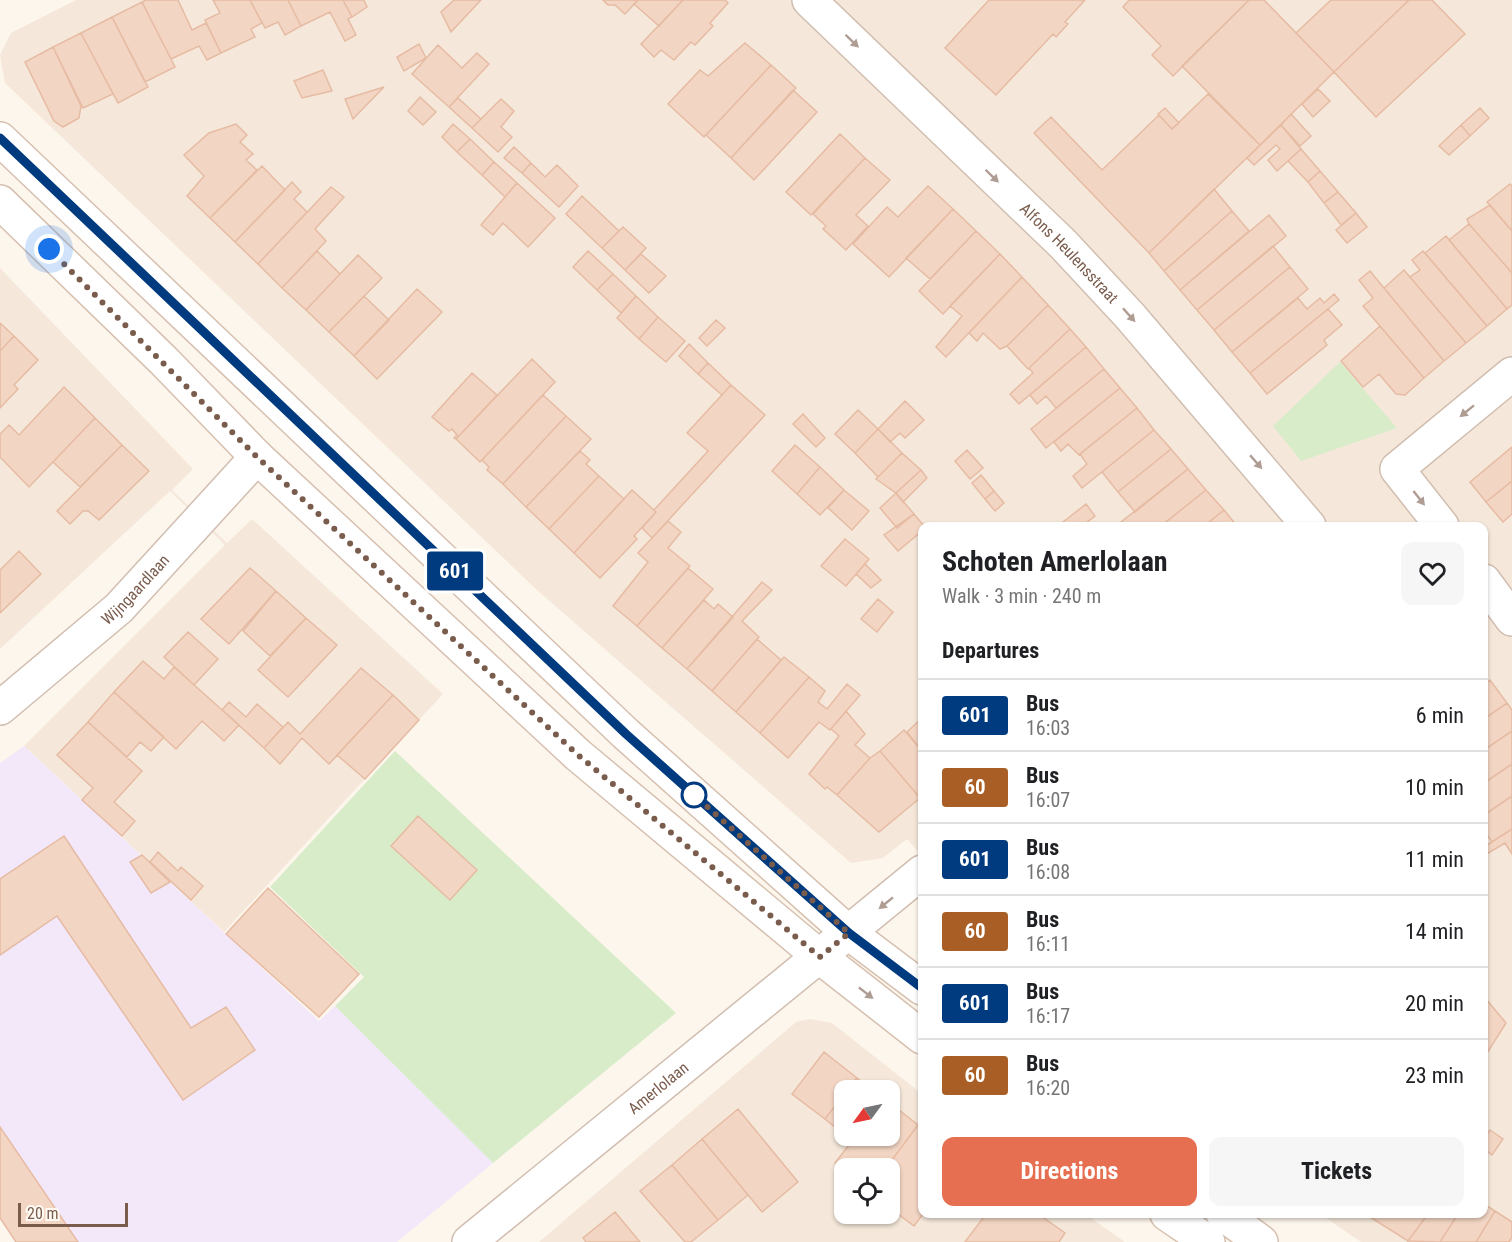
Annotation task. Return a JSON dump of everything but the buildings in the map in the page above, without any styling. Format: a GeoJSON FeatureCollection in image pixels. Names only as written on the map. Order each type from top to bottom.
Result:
{"type":"FeatureCollection","features":[{"type":"Feature","properties":{"kind":"main road","name":"Alfons Heulensstraat"},"geometry":{"type":"LineString","coordinates":[[809,0],[1063,244],[1130,316],[1306,522]]}},
{"type":"Feature","properties":{"kind":"main road"},"geometry":{"type":"LineString","coordinates":[[0,139],[626,734],[849,933],[918,985]]}},
{"type":"Feature","properties":{"kind":"main road"},"geometry":{"type":"LineString","coordinates":[[0,202],[164,361],[257,457],[578,755],[820,957],[918,1034]]}},
{"type":"Feature","properties":{"kind":"main road"},"geometry":{"type":"LineString","coordinates":[[1439,522],[1397,469],[1512,374]]}},
{"type":"Feature","properties":{"kind":"main road","name":"Wijngaardlaan"},"geometry":{"type":"LineString","coordinates":[[0,708],[119,608],[257,457]]}},
{"type":"Feature","properties":{"kind":"main road"},"geometry":{"type":"LineString","coordinates":[[1488,586],[1512,619]]}},
{"type":"Feature","properties":{"kind":"main road"},"geometry":{"type":"LineString","coordinates":[[849,933],[918,875]]}},
{"type":"Feature","properties":{"kind":"main road","name":"Amerlolaan"},"geometry":{"type":"LineString","coordinates":[[469,1242],[849,933]]}},
{"type":"Feature","properties":{"kind":"main road"},"geometry":{"type":"LineString","coordinates":[[1173,1218],[1208,1242]]}},
{"type":"Feature","properties":{"kind":"main road"},"geometry":{"type":"LineString","coordinates":[[1228,1218],[1260,1242]]}},
{"type":"Feature","properties":{"kind":"shaded area"},"geometry":{"type":"Polygon","coordinates":[[[76,0],[1512,0],[1512,1242],[1361,1242],[1326,1218],[1488,1218],[1488,522],[918,522],[918,851],[907,839],[883,858],[851,863],[538,591],[5,83],[0,55],[11,33],[76,0]]]}},
{"type":"Feature","properties":{"kind":"shaded area"},"geometry":{"type":"Polygon","coordinates":[[[0,268],[193,469],[172,490],[227,543],[252,519],[443,694],[224,932],[24,746],[225,545],[170,491],[0,649],[0,268]]]}},
{"type":"Feature","properties":{"kind":"shaded area"},"geometry":{"type":"Polygon","coordinates":[[[24,746],[319,1021],[335,1006],[493,1163],[397,1242],[16,1242],[0,1218],[0,763],[24,746]]]}},
{"type":"Feature","properties":{"kind":"shaded area"},"geometry":{"type":"Polygon","coordinates":[[[810,1019],[832,1023],[918,1091],[918,1218],[1091,1218],[1125,1242],[539,1242],[796,1022],[810,1019]]]}},
{"type":"Feature","properties":{"kind":"green space"},"geometry":{"type":"Polygon","coordinates":[[[1340,362],[1397,428],[1301,461],[1273,426],[1340,362]]]}},
{"type":"Feature","properties":{"kind":"green space"},"geometry":{"type":"Polygon","coordinates":[[[395,751],[676,1013],[493,1163],[335,1006],[364,977],[270,887],[395,751]]]}},
{"type":"Feature","properties":{"kind":"bus line","name":"601"},"geometry":{"type":"LineString","coordinates":[[0,138],[626,734],[849,933],[918,985]]}},
{"type":"Feature","properties":{"kind":"route"},"geometry":{"type":"LineString","coordinates":[[49,249],[164,361],[257,457],[578,755],[820,957],[849,933],[694,795]]}}]}
